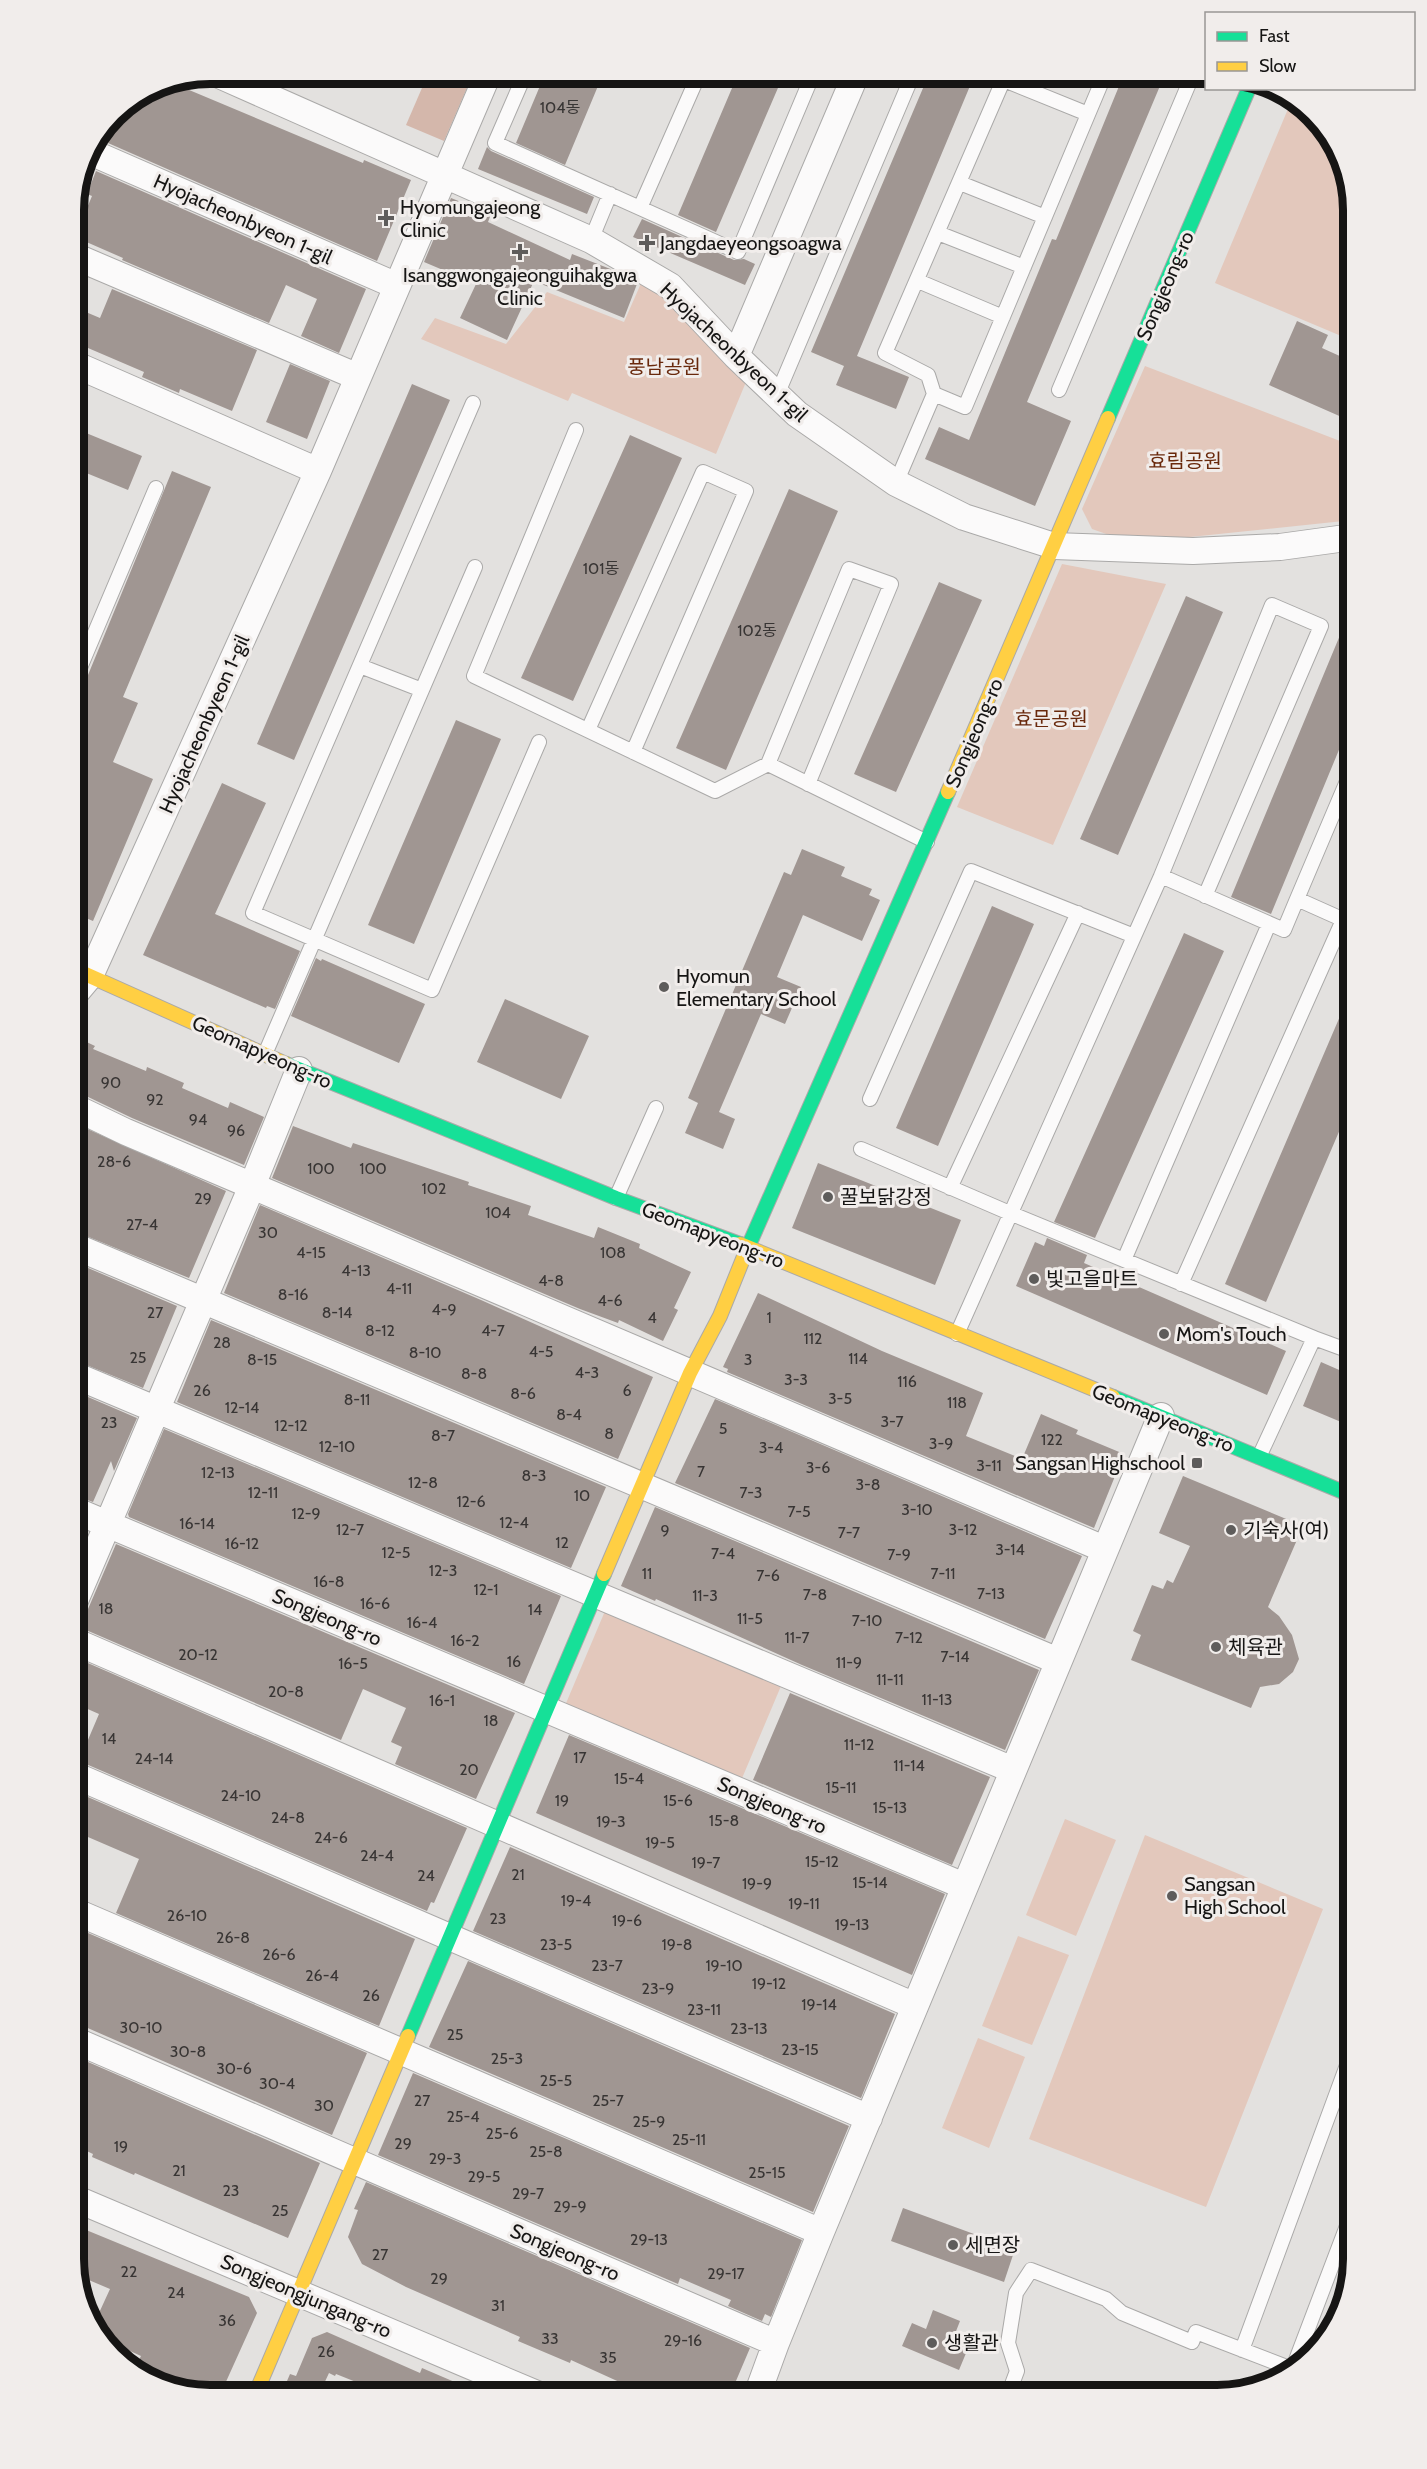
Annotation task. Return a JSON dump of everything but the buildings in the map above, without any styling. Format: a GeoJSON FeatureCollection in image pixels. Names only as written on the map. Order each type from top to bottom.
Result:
{"type":"FeatureCollection","features":[{"type":"Feature","properties":{"kind":"street","name":"Hyojacheonbyeon 1-gil"},"geometry":{"type":"LineString","coordinates":[[240,84],[591,240],[670,286],[736,356],[797,414],[896,483],[964,517],[1054,546],[1193,551],[1280,547],[1343,538]]}},
{"type":"Feature","properties":{"kind":"street","name":"Hyojacheonbyeon 1-gil"},"geometry":{"type":"LineString","coordinates":[[84,969],[318,471],[484,84]]}},
{"type":"Feature","properties":{"kind":"street"},"geometry":{"type":"LineString","coordinates":[[736,356],[852,84]]}},
{"type":"Feature","properties":{"kind":"street","name":"Songjeong-ro"},"geometry":{"type":"LineString","coordinates":[[259,2385],[690,1373],[720,1316],[748,1247],[927,842],[1248,90]]}},
{"type":"Feature","properties":{"kind":"street","name":"Hyojacheonbyeon 1-gil"},"geometry":{"type":"LineString","coordinates":[[97,155],[397,286]]}},
{"type":"Feature","properties":{"kind":"street"},"geometry":{"type":"LineString","coordinates":[[84,260],[358,377]]}},
{"type":"Feature","properties":{"kind":"street"},"geometry":{"type":"LineString","coordinates":[[84,368],[318,471]]}},
{"type":"Feature","properties":{"kind":"street","name":"Geomapyeong-ro"},"geometry":{"type":"LineString","coordinates":[[84,974],[299,1070],[616,1198],[748,1247],[1343,1492]]}},
{"type":"Feature","properties":{"kind":"street"},"geometry":{"type":"LineString","coordinates":[[84,1579],[252,1186],[299,1070]]}},
{"type":"Feature","properties":{"kind":"street"},"geometry":{"type":"LineString","coordinates":[[84,1112],[126,1132],[1104,1549]]}},
{"type":"Feature","properties":{"kind":"street"},"geometry":{"type":"LineString","coordinates":[[84,1250],[1058,1660]]}},
{"type":"Feature","properties":{"kind":"street"},"geometry":{"type":"LineString","coordinates":[[84,1380],[1013,1770]]}},
{"type":"Feature","properties":{"kind":"street"},"geometry":{"type":"LineString","coordinates":[[761,2385],[821,2232],[1161,1416]]}},
{"type":"Feature","properties":{"kind":"street","name":"Songjeong-ro"},"geometry":{"type":"LineString","coordinates":[[84,1514],[964,1886]]}},
{"type":"Feature","properties":{"kind":"street"},"geometry":{"type":"LineString","coordinates":[[84,1645],[915,2006]]}},
{"type":"Feature","properties":{"kind":"street"},"geometry":{"type":"LineString","coordinates":[[84,1779],[869,2118]]}},
{"type":"Feature","properties":{"kind":"street"},"geometry":{"type":"LineString","coordinates":[[84,1915],[821,2232]]}},
{"type":"Feature","properties":{"kind":"street","name":"Songjeong-ro"},"geometry":{"type":"LineString","coordinates":[[84,2044],[776,2343]]}},
{"type":"Feature","properties":{"kind":"street","name":"Songjeongjungang-ro"},"geometry":{"type":"LineString","coordinates":[[84,2202],[516,2385]]}},
{"type":"Feature","properties":{"kind":"lane"},"geometry":{"type":"LineString","coordinates":[[521,84],[495,143],[738,252],[809,84]]}},
{"type":"Feature","properties":{"kind":"lane"},"geometry":{"type":"LineString","coordinates":[[640,208],[695,84]]}},
{"type":"Feature","properties":{"kind":"lane"},"geometry":{"type":"LineString","coordinates":[[777,395],[909,84]]}},
{"type":"Feature","properties":{"kind":"lane"},"geometry":{"type":"LineString","coordinates":[[896,483],[934,394],[928,375],[885,353],[1002,84]]}},
{"type":"Feature","properties":{"kind":"lane"},"geometry":{"type":"LineString","coordinates":[[1021,84],[1088,114]]}},
{"type":"Feature","properties":{"kind":"lane"},"geometry":{"type":"LineString","coordinates":[[934,394],[965,407],[1101,84]]}},
{"type":"Feature","properties":{"kind":"lane"},"geometry":{"type":"LineString","coordinates":[[1059,390],[1189,84]]}},
{"type":"Feature","properties":{"kind":"lane"},"geometry":{"type":"LineString","coordinates":[[960,183],[1046,217]]}},
{"type":"Feature","properties":{"kind":"lane"},"geometry":{"type":"LineString","coordinates":[[591,240],[610,194]]}},
{"type":"Feature","properties":{"kind":"lane"},"geometry":{"type":"LineString","coordinates":[[938,234],[1024,267]]}},
{"type":"Feature","properties":{"kind":"lane"},"geometry":{"type":"LineString","coordinates":[[918,281],[1003,317]]}},
{"type":"Feature","properties":{"kind":"lane"},"geometry":{"type":"LineString","coordinates":[[472,403],[253,913],[432,990],[539,741]]}},
{"type":"Feature","properties":{"kind":"lane"},"geometry":{"type":"LineString","coordinates":[[576,430],[474,676],[715,791],[768,764],[849,569],[891,584],[808,784]]}},
{"type":"Feature","properties":{"kind":"lane"},"geometry":{"type":"LineString","coordinates":[[588,730],[703,472],[746,491],[633,752]]}},
{"type":"Feature","properties":{"kind":"lane"},"geometry":{"type":"LineString","coordinates":[[84,658],[156,488]]}},
{"type":"Feature","properties":{"kind":"lane"},"geometry":{"type":"LineString","coordinates":[[265,1054],[475,567]]}},
{"type":"Feature","properties":{"kind":"lane"},"geometry":{"type":"LineString","coordinates":[[957,1334],[1161,876],[1272,605],[1321,626],[1205,896]]}},
{"type":"Feature","properties":{"kind":"lane"},"geometry":{"type":"LineString","coordinates":[[360,666],[422,690]]}},
{"type":"Feature","properties":{"kind":"lane"},"geometry":{"type":"LineString","coordinates":[[768,764],[927,842]]}},
{"type":"Feature","properties":{"kind":"lane"},"geometry":{"type":"LineString","coordinates":[[1161,876],[1284,930],[1343,791]]}},
{"type":"Feature","properties":{"kind":"lane"},"geometry":{"type":"LineString","coordinates":[[870,1099],[971,871],[1134,936]]}},
{"type":"Feature","properties":{"kind":"lane"},"geometry":{"type":"LineString","coordinates":[[1297,899],[1343,920]]}},
{"type":"Feature","properties":{"kind":"lane"},"geometry":{"type":"LineString","coordinates":[[950,1188],[1078,913]]}},
{"type":"Feature","properties":{"kind":"lane"},"geometry":{"type":"LineString","coordinates":[[1124,1260],[1269,924]]}},
{"type":"Feature","properties":{"kind":"lane"},"geometry":{"type":"LineString","coordinates":[[1181,1284],[1343,933]]}},
{"type":"Feature","properties":{"kind":"lane"},"geometry":{"type":"LineString","coordinates":[[616,1198],[656,1108]]}},
{"type":"Feature","properties":{"kind":"lane"},"geometry":{"type":"LineString","coordinates":[[861,1149],[1012,1214],[1343,1349]]}},
{"type":"Feature","properties":{"kind":"lane"},"geometry":{"type":"LineString","coordinates":[[1259,1457],[1314,1338]]}},
{"type":"Feature","properties":{"kind":"lane"},"geometry":{"type":"LineString","coordinates":[[1242,2350],[1343,2076]]}},
{"type":"Feature","properties":{"kind":"lane"},"geometry":{"type":"LineString","coordinates":[[1296,2357],[1343,2236]]}},
{"type":"Feature","properties":{"kind":"lane"},"geometry":{"type":"LineString","coordinates":[[1012,2385],[1017,2371],[1008,2343],[1016,2293],[1031,2270],[1106,2299],[1122,2313],[1192,2342],[1196,2332],[1285,2365]]}},
{"type":"Feature","properties":{"kind":"green space"},"geometry":{"type":"Polygon","coordinates":[[[1289,107],[1312,127],[1322,140],[1339,177],[1343,210],[1343,337],[1215,283],[1289,107]]]}},
{"type":"Feature","properties":{"kind":"green space","name":"풍남공원"},"geometry":{"type":"Polygon","coordinates":[[[646,272],[751,370],[716,454],[572,393],[568,401],[421,339],[435,318],[506,344],[547,292],[624,322],[646,272]]]}},
{"type":"Feature","properties":{"kind":"green space","name":"효림공원"},"geometry":{"type":"Polygon","coordinates":[[[1145,366],[1343,442],[1343,521],[1132,543],[1092,529],[1082,509],[1145,366]]]}},
{"type":"Feature","properties":{"kind":"green space","name":"효문공원"},"geometry":{"type":"Polygon","coordinates":[[[1062,564],[1166,584],[1053,845],[957,807],[1062,564]]]}},
{"type":"Feature","properties":{"kind":"green space"},"geometry":{"type":"Polygon","coordinates":[[[605,1611],[781,1686],[740,1783],[564,1708],[605,1611]]]}},
{"type":"Feature","properties":{"kind":"green space"},"geometry":{"type":"Polygon","coordinates":[[[1065,1819],[1116,1840],[1076,1936],[1026,1915],[1065,1819]]]}},
{"type":"Feature","properties":{"kind":"green space"},"geometry":{"type":"Polygon","coordinates":[[[1145,1835],[1323,1909],[1206,2207],[1029,2139],[1145,1835]]]}},
{"type":"Feature","properties":{"kind":"green space"},"geometry":{"type":"Polygon","coordinates":[[[1018,1936],[1069,1955],[1032,2045],[982,2026],[1018,1936]]]}},
{"type":"Feature","properties":{"kind":"green space"},"geometry":{"type":"Polygon","coordinates":[[[978,2038],[1025,2057],[989,2148],[942,2128],[978,2038]]]}},
{"type":"Feature","properties":{"kind":"shaded area"},"geometry":{"type":"Polygon","coordinates":[[[424,84],[469,84],[444,141],[406,125],[424,84]]]}},
{"type":"Feature","properties":{"kind":"traffic: fast"},"geometry":{"type":"LineString","coordinates":[[1108,418],[1248,90]]}},
{"type":"Feature","properties":{"kind":"traffic: fast"},"geometry":{"type":"LineString","coordinates":[[745,1254],[948,792]]}},
{"type":"Feature","properties":{"kind":"traffic: fast"},"geometry":{"type":"LineString","coordinates":[[286,1064],[616,1198],[740,1244]]}},
{"type":"Feature","properties":{"kind":"traffic: fast"},"geometry":{"type":"LineString","coordinates":[[1113,1397],[1343,1492]]}},
{"type":"Feature","properties":{"kind":"traffic: fast"},"geometry":{"type":"LineString","coordinates":[[408,2036],[604,1574]]}},
{"type":"Feature","properties":{"kind":"traffic: slow"},"geometry":{"type":"LineString","coordinates":[[948,792],[1108,418]]}},
{"type":"Feature","properties":{"kind":"traffic: slow"},"geometry":{"type":"LineString","coordinates":[[84,973],[286,1064]]}},
{"type":"Feature","properties":{"kind":"traffic: slow"},"geometry":{"type":"LineString","coordinates":[[740,1244],[1113,1397]]}},
{"type":"Feature","properties":{"kind":"traffic: slow"},"geometry":{"type":"LineString","coordinates":[[604,1574],[690,1373],[720,1316],[745,1254]]}},
{"type":"Feature","properties":{"kind":"traffic: slow"},"geometry":{"type":"LineString","coordinates":[[259,2385],[408,2036]]}},
{"type":"Feature","properties":{"kind":"place","name":"Hyomungajeong Clinic"},"geometry":{"type":"Point","coordinates":[386,218]}},
{"type":"Feature","properties":{"kind":"place","name":"Jangdaeyeongsoagwa"},"geometry":{"type":"Point","coordinates":[647,243]}},
{"type":"Feature","properties":{"kind":"place","name":"Isanggwongajeonguihakgwa Clinic"},"geometry":{"type":"Point","coordinates":[520,252]}},
{"type":"Feature","properties":{"kind":"place","name":"Hyomun Elementary School"},"geometry":{"type":"Point","coordinates":[664,987]}},
{"type":"Feature","properties":{"kind":"place","name":"꿀보닭강정"},"geometry":{"type":"Point","coordinates":[828,1197]}},
{"type":"Feature","properties":{"kind":"place","name":"빛고을마트"},"geometry":{"type":"Point","coordinates":[1034,1279]}},
{"type":"Feature","properties":{"kind":"place","name":"Mom's Touch"},"geometry":{"type":"Point","coordinates":[1164,1334]}},
{"type":"Feature","properties":{"kind":"place","name":"Sangsan Highschool"},"geometry":{"type":"Point","coordinates":[1197,1463]}},
{"type":"Feature","properties":{"kind":"place","name":"기숙사(여)"},"geometry":{"type":"Point","coordinates":[1231,1530]}},
{"type":"Feature","properties":{"kind":"place","name":"체육관"},"geometry":{"type":"Point","coordinates":[1216,1647]}},
{"type":"Feature","properties":{"kind":"place","name":"Sangsan High School"},"geometry":{"type":"Point","coordinates":[1172,1896]}},
{"type":"Feature","properties":{"kind":"place","name":"세면장"},"geometry":{"type":"Point","coordinates":[953,2245]}},
{"type":"Feature","properties":{"kind":"place","name":"생활관"},"geometry":{"type":"Point","coordinates":[932,2343]}}]}
